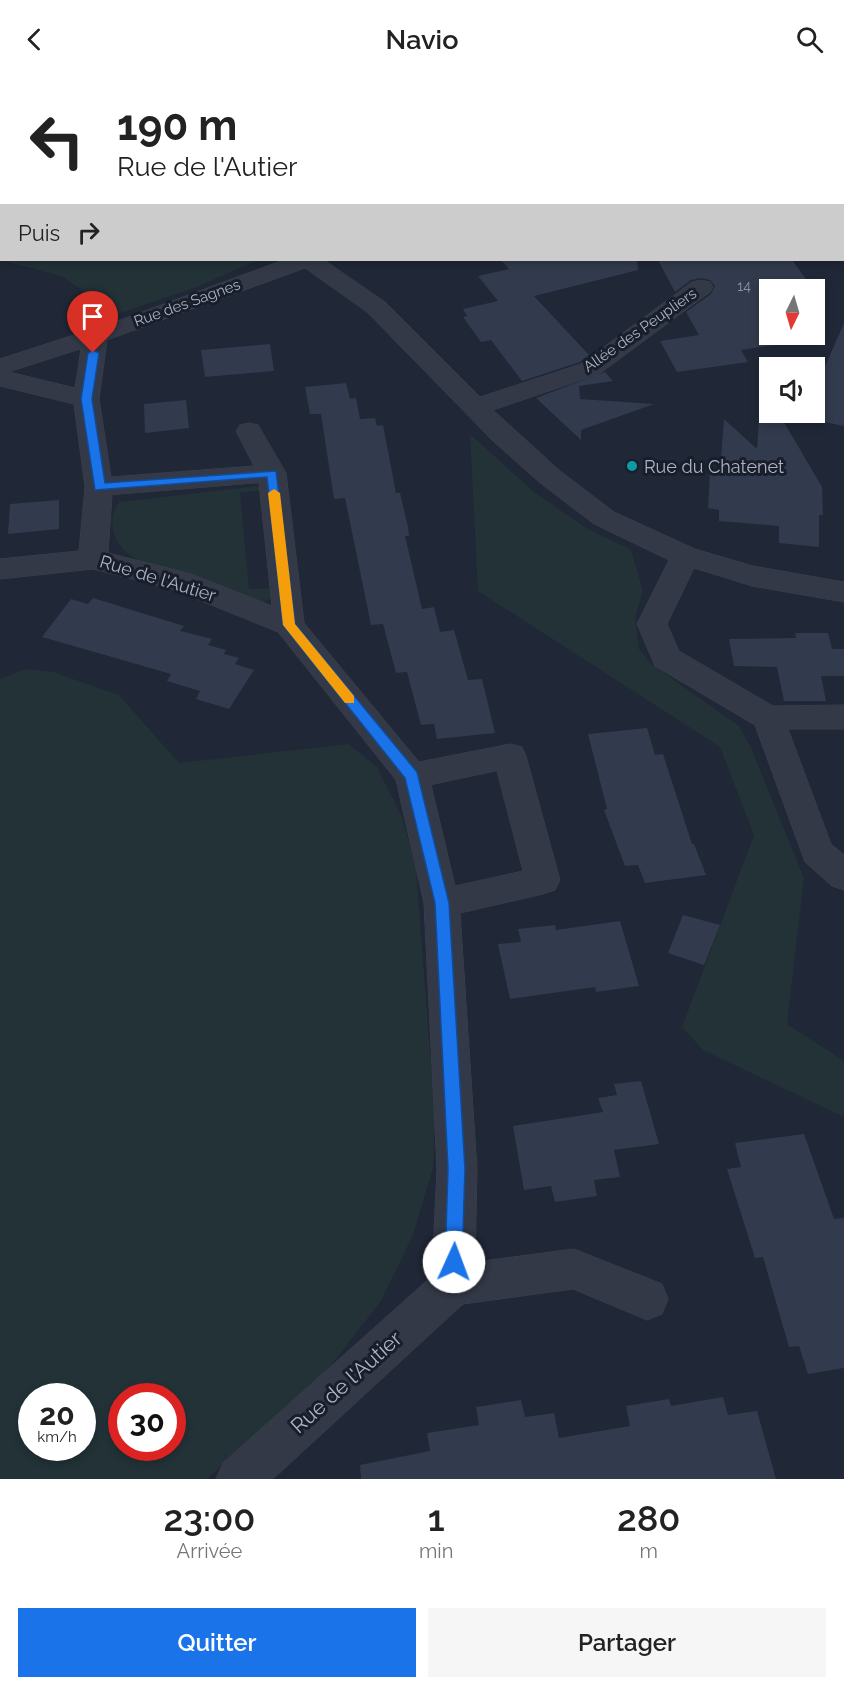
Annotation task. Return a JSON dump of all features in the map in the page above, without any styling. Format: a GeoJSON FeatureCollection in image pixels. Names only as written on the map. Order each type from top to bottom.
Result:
{"type":"FeatureCollection","features":[{"type":"Feature","properties":{"kind":"street","name":"Rue des Sagnes"},"geometry":{"type":"LineString","coordinates":[[0,367],[304,261]]}},
{"type":"Feature","properties":{"kind":"street"},"geometry":{"type":"LineString","coordinates":[[308,261],[376,307],[502,435],[604,518],[685,556],[752,576],[844,592]]}},
{"type":"Feature","properties":{"kind":"street","name":"Allée des Peupliers"},"geometry":{"type":"LineString","coordinates":[[476,407],[590,369],[701,287]]}},
{"type":"Feature","properties":{"kind":"street","name":"Rue de l'Autier"},"geometry":{"type":"LineString","coordinates":[[94,336],[86,399],[99,488],[93,559],[181,581],[289,625],[412,776],[442,903],[457,1169],[453,1285],[239,1479]]}},
{"type":"Feature","properties":{"kind":"street"},"geometry":{"type":"LineString","coordinates":[[0,378],[86,399]]}},
{"type":"Feature","properties":{"kind":"street"},"geometry":{"type":"LineString","coordinates":[[249,431],[272,473],[289,625]]}},
{"type":"Feature","properties":{"kind":"street"},"geometry":{"type":"LineString","coordinates":[[99,488],[272,473]]}},
{"type":"Feature","properties":{"kind":"street"},"geometry":{"type":"LineString","coordinates":[[685,556],[652,624],[666,658],[768,718],[844,717]]}},
{"type":"Feature","properties":{"kind":"street"},"geometry":{"type":"LineString","coordinates":[[0,569],[93,559]]}},
{"type":"Feature","properties":{"kind":"street"},"geometry":{"type":"LineString","coordinates":[[768,718],[817,852],[844,876]]}},
{"type":"Feature","properties":{"kind":"street"},"geometry":{"type":"LineString","coordinates":[[412,776],[510,756],[543,880],[442,903]]}},
{"type":"Feature","properties":{"kind":"street"},"geometry":{"type":"LineString","coordinates":[[453,1285],[574,1269],[647,1299]]}},
{"type":"Feature","properties":{"kind":"shaded area"},"geometry":{"type":"Polygon","coordinates":[[[4,261],[255,261],[197,287],[115,315],[62,276],[4,261]]]}},
{"type":"Feature","properties":{"kind":"shaded area"},"geometry":{"type":"Polygon","coordinates":[[[470,434],[534,492],[588,529],[631,550],[643,591],[635,618],[639,649],[650,663],[739,726],[751,748],[804,878],[787,1024],[844,1061],[844,1117],[703,1050],[682,1027],[754,835],[720,747],[478,591],[470,434]]]}},
{"type":"Feature","properties":{"kind":"shaded area"},"geometry":{"type":"Polygon","coordinates":[[[258,486],[264,490],[240,493],[249,589],[277,588],[275,596],[262,603],[207,580],[153,566],[136,559],[122,548],[114,534],[113,517],[119,502],[258,486]]]}},
{"type":"Feature","properties":{"kind":"shaded area"},"geometry":{"type":"Polygon","coordinates":[[[26,669],[53,672],[119,695],[179,763],[349,744],[377,767],[402,817],[416,868],[435,1118],[433,1168],[413,1235],[381,1301],[324,1374],[207,1479],[0,1479],[0,679],[26,669]]]}},
{"type":"Feature","properties":{"kind":"building"},"geometry":{"type":"Polygon","coordinates":[[[502,261],[637,261],[638,270],[534,296],[589,355],[580,362],[522,381],[491,340],[481,342],[463,317],[467,316],[463,309],[498,301],[478,276],[509,269],[502,261]]]}},
{"type":"Feature","properties":{"kind":"building"},"geometry":{"type":"Polygon","coordinates":[[[659,261],[793,261],[806,279],[759,279],[759,345],[774,345],[741,350],[748,362],[677,372],[660,341],[699,335],[686,312],[711,294],[715,286],[710,280],[701,278],[691,280],[675,292],[659,261]]]}},
{"type":"Feature","properties":{"kind":"building"},"geometry":{"type":"Polygon","coordinates":[[[844,323],[844,426],[825,422],[825,367],[844,323]]]}},
{"type":"Feature","properties":{"kind":"building"},"geometry":{"type":"Polygon","coordinates":[[[270,344],[274,371],[205,377],[201,350],[270,344]]]}},
{"type":"Feature","properties":{"kind":"building"},"geometry":{"type":"Polygon","coordinates":[[[605,372],[613,381],[579,386],[580,399],[654,404],[581,430],[581,440],[536,398],[605,372]]]}},
{"type":"Feature","properties":{"kind":"building"},"geometry":{"type":"Polygon","coordinates":[[[346,383],[350,399],[356,398],[360,419],[375,418],[377,426],[383,425],[396,493],[400,493],[408,527],[409,536],[405,536],[422,609],[434,607],[440,632],[454,630],[468,680],[482,679],[495,733],[437,739],[434,724],[421,725],[407,672],[396,673],[383,624],[371,625],[345,498],[334,499],[321,414],[310,414],[305,387],[346,383]]]}},
{"type":"Feature","properties":{"kind":"building"},"geometry":{"type":"Polygon","coordinates":[[[186,400],[189,428],[145,433],[144,404],[186,400]]]}},
{"type":"Feature","properties":{"kind":"building"},"geometry":{"type":"Polygon","coordinates":[[[759,417],[759,423],[784,423],[822,487],[823,515],[819,515],[819,547],[779,543],[779,526],[719,521],[719,510],[708,508],[710,470],[720,471],[724,419],[757,449],[759,417]]]}},
{"type":"Feature","properties":{"kind":"building"},"geometry":{"type":"Polygon","coordinates":[[[59,500],[59,529],[8,534],[10,504],[59,500]]]}},
{"type":"Feature","properties":{"kind":"building"},"geometry":{"type":"Polygon","coordinates":[[[93,598],[184,626],[180,631],[212,639],[208,645],[226,650],[224,654],[239,658],[235,664],[254,670],[229,709],[196,699],[200,691],[167,681],[171,674],[42,637],[71,599],[88,604],[93,598]]]}},
{"type":"Feature","properties":{"kind":"building"},"geometry":{"type":"Polygon","coordinates":[[[795,633],[828,633],[832,649],[844,649],[844,676],[821,676],[826,701],[784,701],[777,667],[734,666],[729,639],[796,638],[795,633]]]}},
{"type":"Feature","properties":{"kind":"building"},"geometry":{"type":"Polygon","coordinates":[[[647,728],[655,755],[663,754],[692,844],[694,844],[706,875],[645,883],[638,865],[625,866],[604,810],[607,809],[588,734],[647,728]]]}},
{"type":"Feature","properties":{"kind":"building"},"geometry":{"type":"Polygon","coordinates":[[[683,915],[720,925],[704,965],[668,953],[683,915]]]}},
{"type":"Feature","properties":{"kind":"building"},"geometry":{"type":"Polygon","coordinates":[[[620,921],[639,986],[596,992],[595,987],[510,999],[498,944],[521,942],[518,929],[555,925],[556,930],[620,921]]]}},
{"type":"Feature","properties":{"kind":"building"},"geometry":{"type":"Polygon","coordinates":[[[641,1081],[659,1144],[614,1150],[620,1177],[594,1180],[597,1196],[555,1202],[551,1186],[524,1190],[513,1126],[603,1112],[598,1098],[617,1095],[614,1084],[641,1081]]]}},
{"type":"Feature","properties":{"kind":"building"},"geometry":{"type":"Polygon","coordinates":[[[804,1134],[834,1219],[844,1218],[844,1368],[808,1374],[799,1346],[789,1347],[763,1257],[755,1258],[727,1169],[741,1167],[735,1143],[804,1134]]]}},
{"type":"Feature","properties":{"kind":"building"},"geometry":{"type":"Polygon","coordinates":[[[723,1397],[728,1415],[757,1411],[776,1479],[361,1479],[360,1465],[430,1451],[427,1433],[479,1425],[476,1407],[521,1400],[525,1417],[554,1413],[559,1438],[630,1426],[626,1406],[669,1399],[671,1406],[723,1397]]]}},
{"type":"Feature","properties":{"kind":"slow traffic"},"geometry":{"type":"LineString","coordinates":[[274,493],[289,625],[350,699]]}},
{"type":"Feature","properties":{"kind":"place","name":"Rue du Chatenet"},"geometry":{"type":"Point","coordinates":[632,466]}},
{"type":"Feature","properties":{"kind":"route"},"geometry":{"type":"LineString","coordinates":[[93,353],[86,399],[99,488],[272,473],[289,625],[412,776],[442,903],[457,1169],[454,1262]]}}]}
